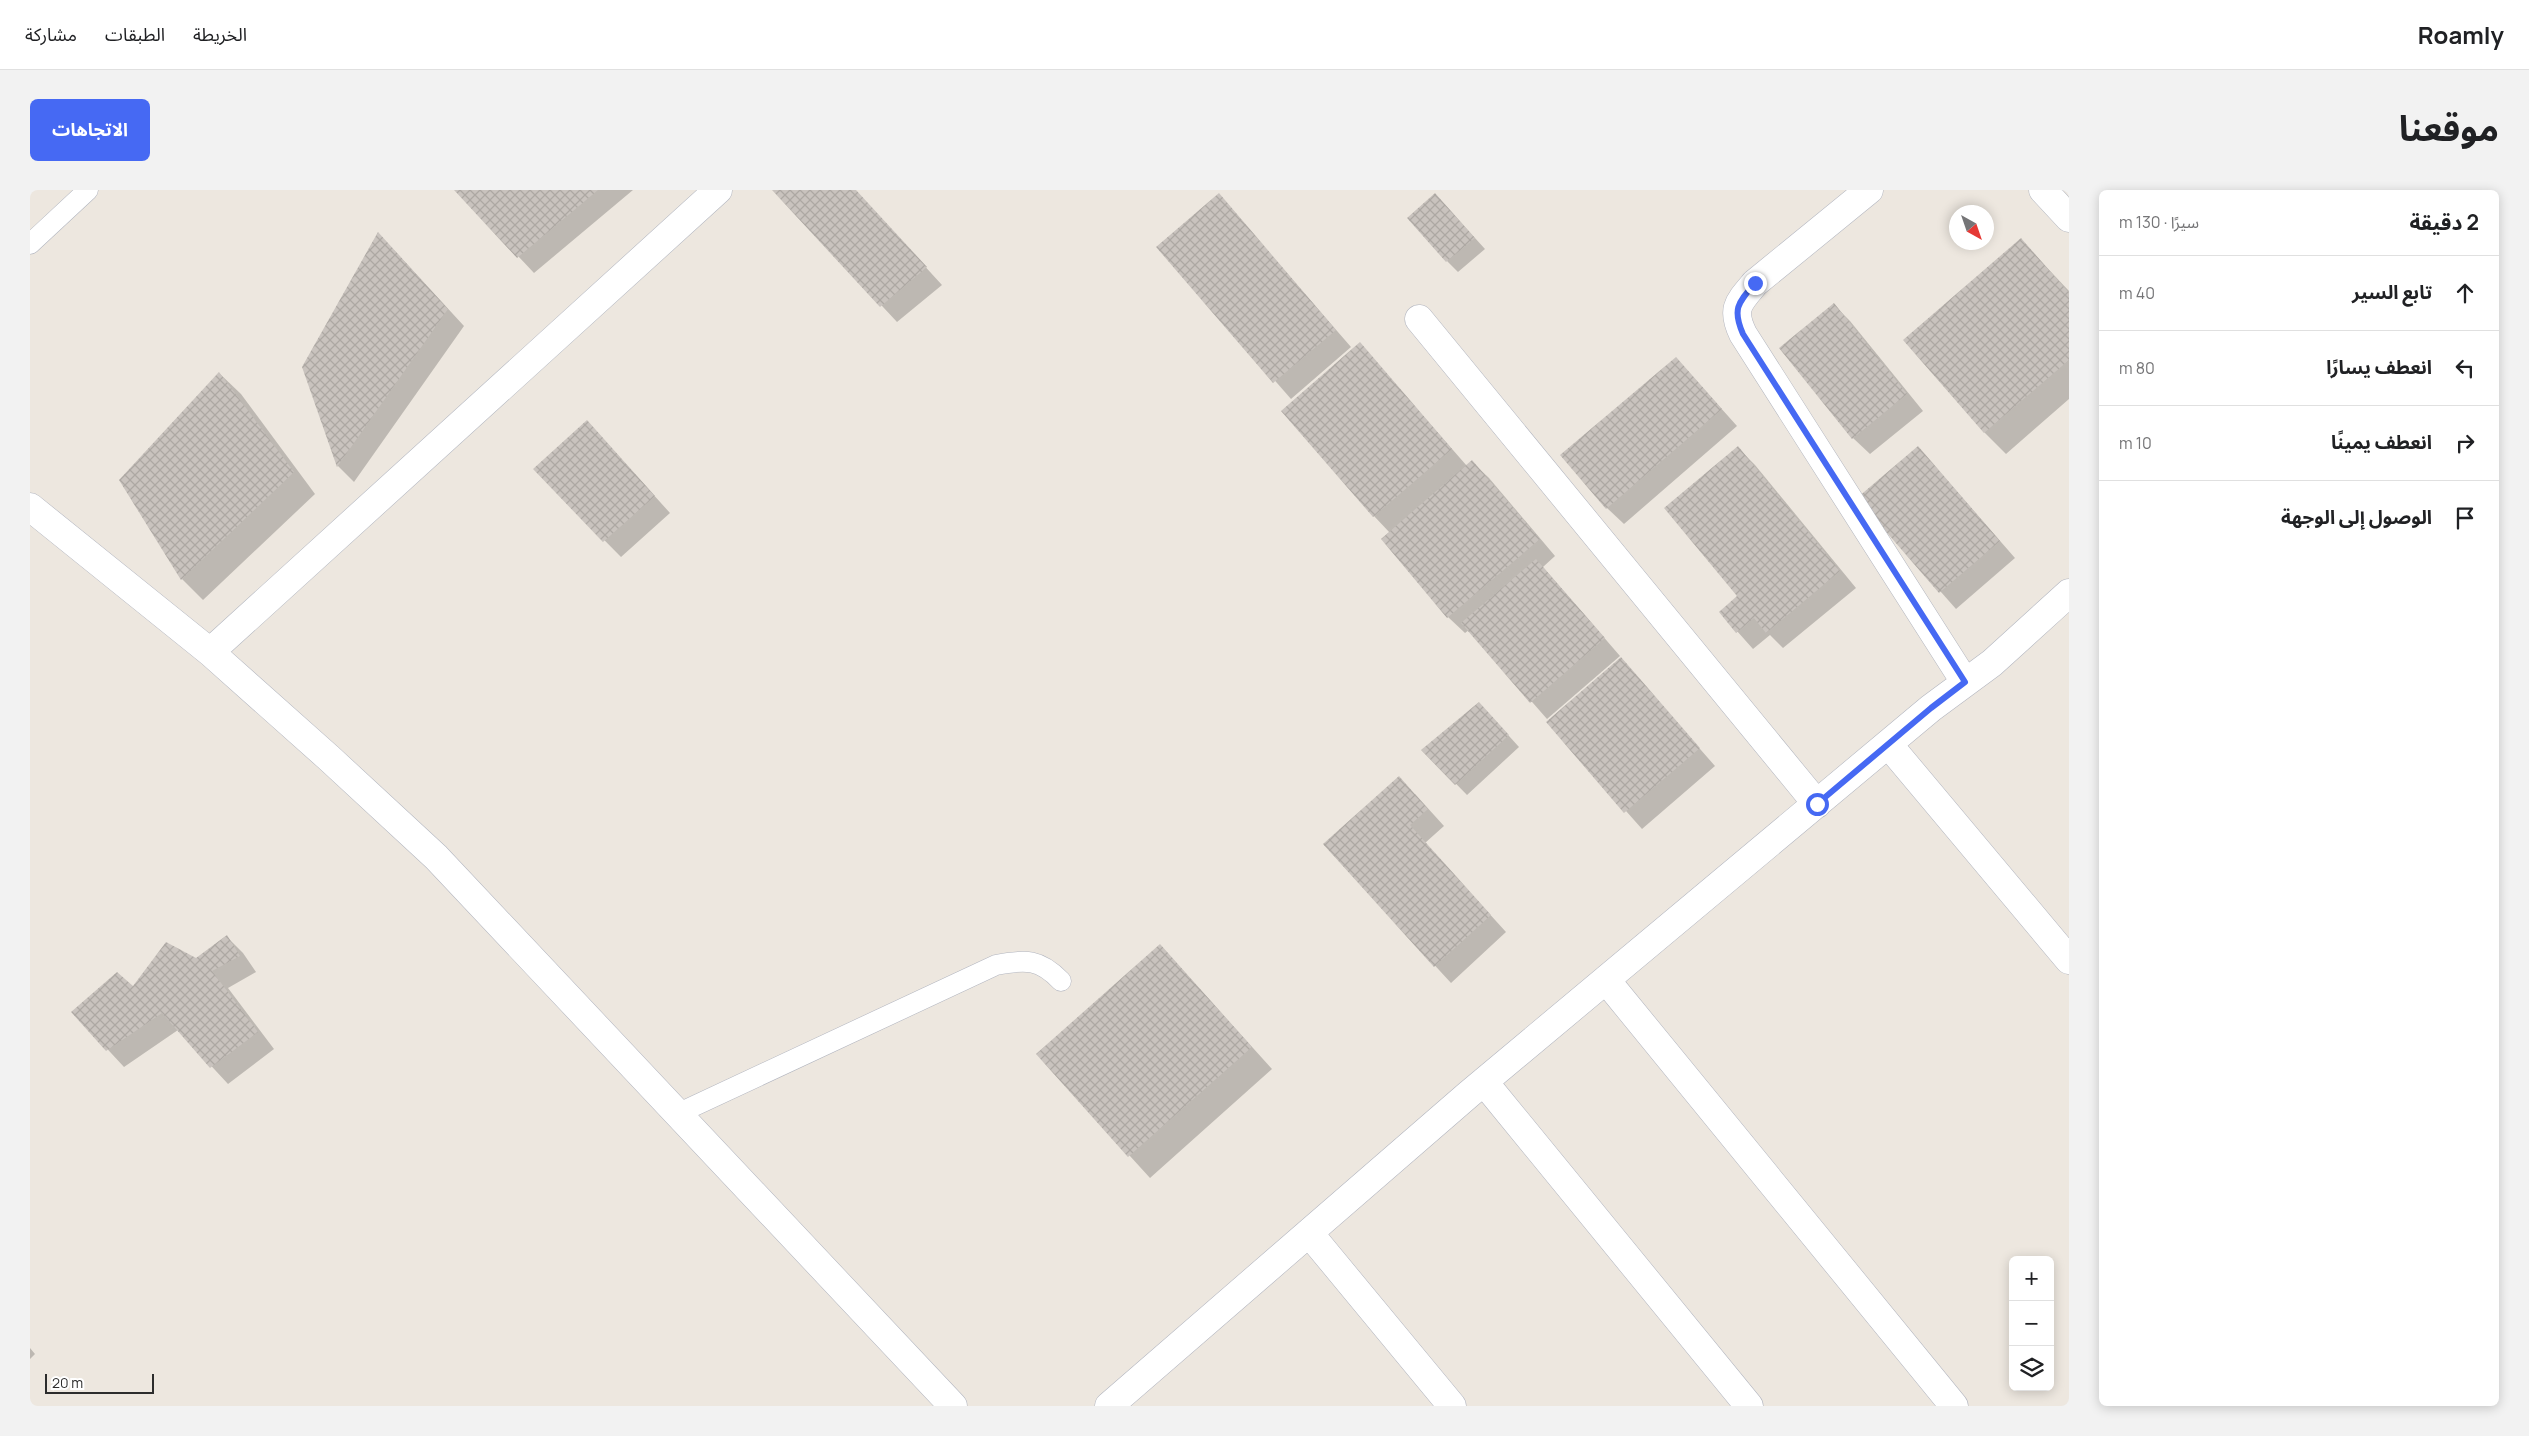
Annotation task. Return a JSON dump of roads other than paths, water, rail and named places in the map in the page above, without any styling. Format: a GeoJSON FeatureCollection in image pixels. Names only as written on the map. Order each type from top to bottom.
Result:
{"type":"FeatureCollection","features":[{"type":"Feature","properties":{"kind":"street"},"geometry":{"type":"LineString","coordinates":[[210,652],[718,190]]}},
{"type":"Feature","properties":{"kind":"street"},"geometry":{"type":"LineString","coordinates":[[1869,190],[1755,283],[1740,301],[1735,317],[1743,334],[1965,682]]}},
{"type":"Feature","properties":{"kind":"street"},"geometry":{"type":"LineString","coordinates":[[2043,190],[2069,218]]}},
{"type":"Feature","properties":{"kind":"street"},"geometry":{"type":"LineString","coordinates":[[1419,319],[1817,804]]}},
{"type":"Feature","properties":{"kind":"street"},"geometry":{"type":"LineString","coordinates":[[30,507],[210,652],[436,857],[953,1406]]}},
{"type":"Feature","properties":{"kind":"street"},"geometry":{"type":"LineString","coordinates":[[1109,1406],[1484,1082],[1888,744],[1992,662],[2069,592]]}},
{"type":"Feature","properties":{"kind":"street"},"geometry":{"type":"LineString","coordinates":[[1888,744],[2069,960]]}},
{"type":"Feature","properties":{"kind":"street"},"geometry":{"type":"LineString","coordinates":[[1606,980],[1950,1405]]}},
{"type":"Feature","properties":{"kind":"street"},"geometry":{"type":"LineString","coordinates":[[1484,1082],[1749,1406]]}},
{"type":"Feature","properties":{"kind":"street"},"geometry":{"type":"LineString","coordinates":[[1309,1233],[1452,1406]]}},
{"type":"Feature","properties":{"kind":"lane"},"geometry":{"type":"LineString","coordinates":[[30,244],[88,190]]}},
{"type":"Feature","properties":{"kind":"lane"},"geometry":{"type":"LineString","coordinates":[[677,1114],[996,965],[1021,960],[1040,964],[1062,981]]}}]}
